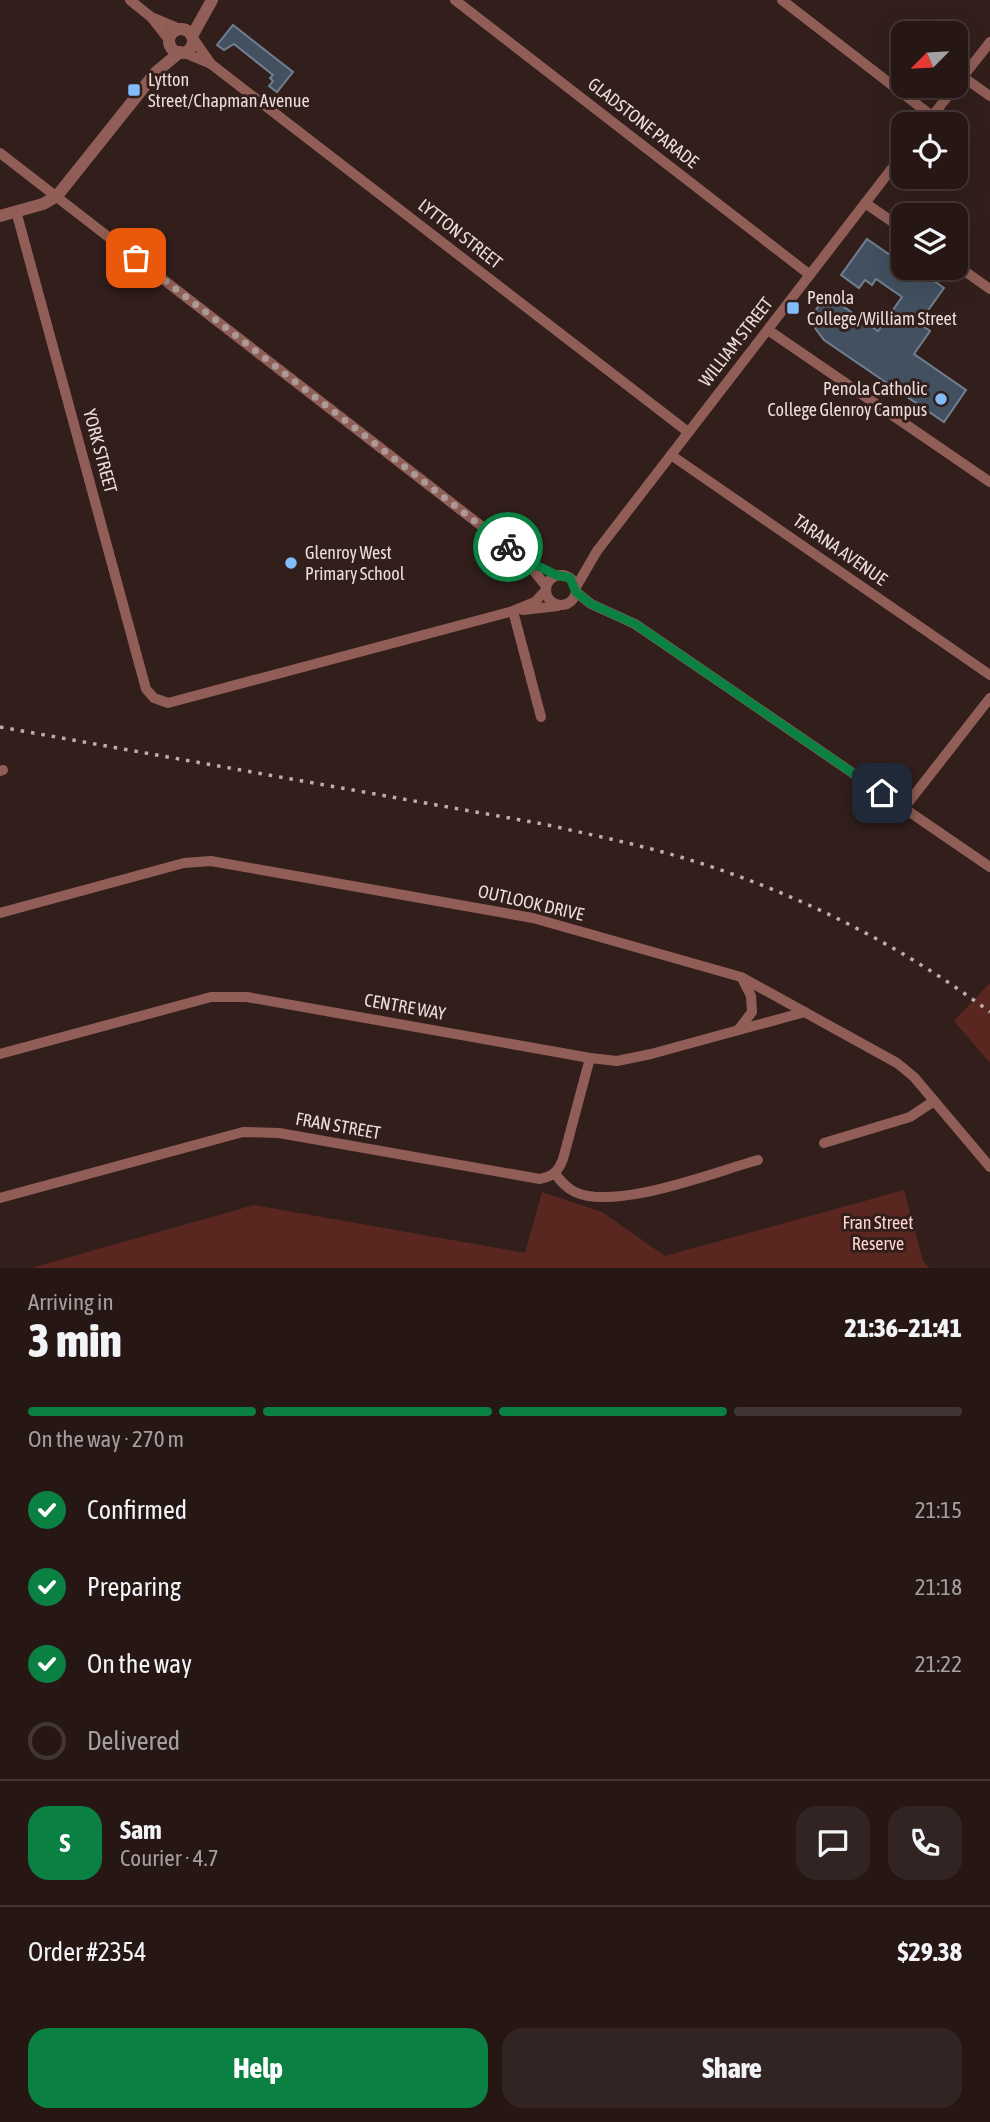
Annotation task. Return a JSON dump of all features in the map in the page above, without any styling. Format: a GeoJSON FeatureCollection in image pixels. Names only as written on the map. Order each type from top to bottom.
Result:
{"type":"FeatureCollection","features":[{"type":"Feature","properties":{"kind":"street"},"geometry":{"type":"LineString","coordinates":[[130,0],[151,17],[174,50],[181,52]]}},
{"type":"Feature","properties":{"kind":"street"},"geometry":{"type":"LineString","coordinates":[[186,33],[212,0]]}},
{"type":"Feature","properties":{"kind":"street","name":"GLADSTONE PARADE"},"geometry":{"type":"LineString","coordinates":[[455,0],[810,275]]}},
{"type":"Feature","properties":{"kind":"street"},"geometry":{"type":"LineString","coordinates":[[782,0],[919,112]]}},
{"type":"Feature","properties":{"kind":"street"},"geometry":{"type":"LineString","coordinates":[[0,216],[57,196],[156,72],[191,46],[186,33],[151,17]]}},
{"type":"Feature","properties":{"kind":"street"},"geometry":{"type":"LineString","coordinates":[[156,72],[172,32],[186,33]]}},
{"type":"Feature","properties":{"kind":"street","name":"LYTTON STREET"},"geometry":{"type":"LineString","coordinates":[[186,33],[211,64],[688,432]]}},
{"type":"Feature","properties":{"kind":"street"},"geometry":{"type":"LineString","coordinates":[[968,71],[990,42]]}},
{"type":"Feature","properties":{"kind":"street","name":"LYTTON STREET"},"geometry":{"type":"LineString","coordinates":[[181,52],[211,64]]}},
{"type":"Feature","properties":{"kind":"street"},"geometry":{"type":"LineString","coordinates":[[968,81],[990,96]]}},
{"type":"Feature","properties":{"kind":"street"},"geometry":{"type":"LineString","coordinates":[[935,112],[946,98]]}},
{"type":"Feature","properties":{"kind":"street"},"geometry":{"type":"LineString","coordinates":[[0,153],[524,559],[561,575],[591,604],[635,624],[990,867]]}},
{"type":"Feature","properties":{"kind":"street","name":"WILLIAM STREET"},"geometry":{"type":"LineString","coordinates":[[576,589],[597,551],[891,169]]}},
{"type":"Feature","properties":{"kind":"street"},"geometry":{"type":"LineString","coordinates":[[865,203],[891,221]]}},
{"type":"Feature","properties":{"kind":"street","name":"YORK STREET"},"geometry":{"type":"LineString","coordinates":[[16,211],[146,689],[154,698],[168,704],[513,611]]}},
{"type":"Feature","properties":{"kind":"street"},"geometry":{"type":"LineString","coordinates":[[968,273],[990,289]]}},
{"type":"Feature","properties":{"kind":"street"},"geometry":{"type":"LineString","coordinates":[[768,330],[990,482]]}},
{"type":"Feature","properties":{"kind":"street","name":"TARANA AVENUE"},"geometry":{"type":"LineString","coordinates":[[671,454],[990,675]]}},
{"type":"Feature","properties":{"kind":"street","name":"WILLIAM STREET"},"geometry":{"type":"LineString","coordinates":[[561,575],[597,551]]}},
{"type":"Feature","properties":{"kind":"street"},"geometry":{"type":"LineString","coordinates":[[524,559],[545,589],[549,601],[560,606],[572,601],[576,589]]}},
{"type":"Feature","properties":{"kind":"street"},"geometry":{"type":"LineString","coordinates":[[513,611],[536,602],[545,589],[561,575]]}},
{"type":"Feature","properties":{"kind":"street"},"geometry":{"type":"LineString","coordinates":[[513,611],[560,606],[610,614]]}},
{"type":"Feature","properties":{"kind":"street"},"geometry":{"type":"LineString","coordinates":[[513,611],[541,717]]}},
{"type":"Feature","properties":{"kind":"street"},"geometry":{"type":"LineString","coordinates":[[904,808],[990,698]]}},
{"type":"Feature","properties":{"kind":"street","name":"OUTLOOK DRIVE"},"geometry":{"type":"LineString","coordinates":[[0,913],[184,863],[211,861],[533,918],[741,978],[805,1012],[897,1063],[914,1077],[990,1167]]}},
{"type":"Feature","properties":{"kind":"street"},"geometry":{"type":"LineString","coordinates":[[737,1031],[752,1012],[751,996],[741,978]]}},
{"type":"Feature","properties":{"kind":"street","name":"CENTRE WAY"},"geometry":{"type":"LineString","coordinates":[[0,1054],[211,997],[231,996],[590,1059],[617,1061],[651,1055],[805,1012]]}},
{"type":"Feature","properties":{"kind":"street"},"geometry":{"type":"LineString","coordinates":[[590,1059],[563,1159],[555,1174],[566,1187],[575,1192],[602,1198],[626,1197],[758,1160]]}},
{"type":"Feature","properties":{"kind":"street"},"geometry":{"type":"LineString","coordinates":[[824,1143],[910,1117],[934,1101]]}},
{"type":"Feature","properties":{"kind":"street","name":"FRAN STREET"},"geometry":{"type":"LineString","coordinates":[[0,1198],[243,1132],[279,1133],[540,1179],[555,1174]]}},
{"type":"Feature","properties":{"kind":"green space"},"geometry":{"type":"Polygon","coordinates":[[[990,983],[990,1063],[954,1021],[990,983]]]}},
{"type":"Feature","properties":{"kind":"green space","name":"Fran Street Reserve"},"geometry":{"type":"Polygon","coordinates":[[[904,1190],[923,1261],[930,1268],[31,1268],[254,1205],[525,1253],[542,1192],[602,1212],[665,1256],[904,1190]]]}},
{"type":"Feature","properties":{"kind":"building"},"geometry":{"type":"Polygon","coordinates":[[[233,25],[293,72],[277,92],[269,86],[273,75],[234,44],[224,50],[217,45],[233,25]]]}},
{"type":"Feature","properties":{"kind":"building"},"geometry":{"type":"Polygon","coordinates":[[[867,239],[891,256],[891,280],[933,280],[944,288],[919,323],[930,331],[914,354],[966,390],[944,422],[824,340],[815,328],[817,325],[809,319],[827,295],[878,331],[902,297],[876,279],[872,285],[865,280],[859,288],[841,275],[867,239]]]}},
{"type":"Feature","properties":{"kind":"railway"},"geometry":{"type":"LineString","coordinates":[[0,727],[543,824],[683,858],[779,892],[853,926],[924,967],[990,1012]]}},
{"type":"Feature","properties":{"kind":"way so far"},"geometry":{"type":"LineString","coordinates":[[136,258],[508,547]]}},
{"type":"Feature","properties":{"kind":"place","name":"Lytton Street/Chapman Avenue"},"geometry":{"type":"Point","coordinates":[134,90]}},
{"type":"Feature","properties":{"kind":"place","name":"Penola College/William Street"},"geometry":{"type":"Point","coordinates":[793,308]}},
{"type":"Feature","properties":{"kind":"place","name":"Penola Catholic College Glenroy Campus"},"geometry":{"type":"Point","coordinates":[941,399]}},
{"type":"Feature","properties":{"kind":"place","name":"Glenroy West Primary School"},"geometry":{"type":"Point","coordinates":[291,563]}},
{"type":"Feature","properties":{"kind":"route"},"geometry":{"type":"LineString","coordinates":[[508,547],[524,559],[556,575],[566,575],[574,582],[576,592],[591,604],[635,624],[882,793]]}}]}
